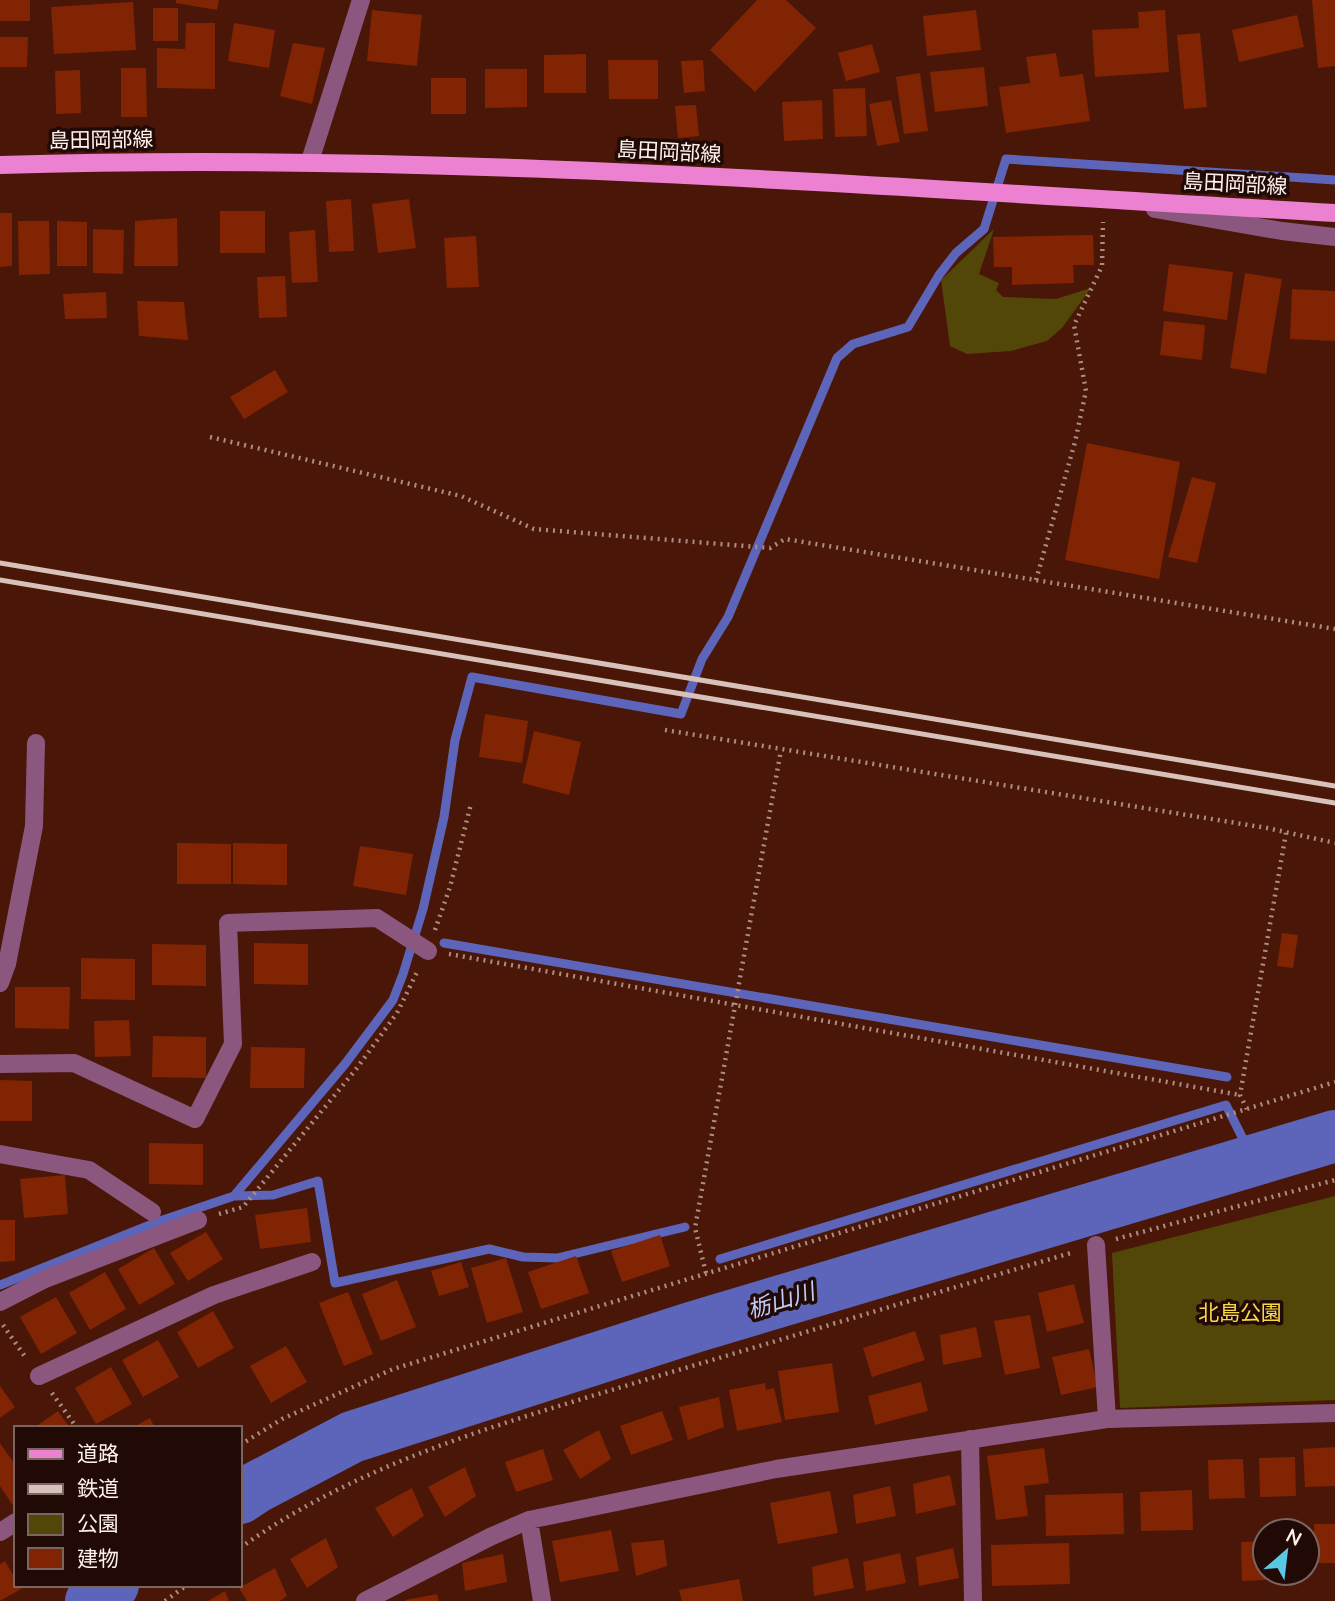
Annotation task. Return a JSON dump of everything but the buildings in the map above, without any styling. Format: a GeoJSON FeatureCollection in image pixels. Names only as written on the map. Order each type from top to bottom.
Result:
{"type":"FeatureCollection","features":[{"type":"Feature","properties":{"kind":"main road","name":"島田岡部線"},"geometry":{"type":"LineString","coordinates":[[0,165],[310,161],[520,166],[1335,213]]}},
{"type":"Feature","properties":{"kind":"street"},"geometry":{"type":"LineString","coordinates":[[310,161],[360,0]]}},
{"type":"Feature","properties":{"kind":"street"},"geometry":{"type":"LineString","coordinates":[[1103,200],[1282,231],[1335,237]]}},
{"type":"Feature","properties":{"kind":"street"},"geometry":{"type":"LineString","coordinates":[[0,983],[34,825],[36,743]]}},
{"type":"Feature","properties":{"kind":"street"},"geometry":{"type":"LineString","coordinates":[[0,1064],[74,1063],[195,1119],[233,1044],[228,923],[377,918],[428,951]]}},
{"type":"Feature","properties":{"kind":"street"},"geometry":{"type":"LineString","coordinates":[[0,1154],[89,1170],[152,1212]]}},
{"type":"Feature","properties":{"kind":"street"},"geometry":{"type":"LineString","coordinates":[[0,1302],[46,1279],[198,1220]]}},
{"type":"Feature","properties":{"kind":"street"},"geometry":{"type":"LineString","coordinates":[[1096,1245],[1107,1419]]}},
{"type":"Feature","properties":{"kind":"street"},"geometry":{"type":"LineString","coordinates":[[39,1376],[214,1295],[312,1262]]}},
{"type":"Feature","properties":{"kind":"street"},"geometry":{"type":"LineString","coordinates":[[365,1601],[490,1536],[529,1520],[776,1469],[1107,1419],[1335,1413]]}},
{"type":"Feature","properties":{"kind":"street"},"geometry":{"type":"LineString","coordinates":[[970,1439],[973,1601]]}},
{"type":"Feature","properties":{"kind":"street"},"geometry":{"type":"LineString","coordinates":[[529,1520],[542,1601]]}},
{"type":"Feature","properties":{"kind":"path"},"geometry":{"type":"LineString","coordinates":[[1035,580],[1075,442],[1086,391],[1073,326],[1102,266],[1103,200]]}},
{"type":"Feature","properties":{"kind":"path"},"geometry":{"type":"LineString","coordinates":[[210,437],[461,496],[534,529],[770,548],[785,539],[1335,629]]}},
{"type":"Feature","properties":{"kind":"path"},"geometry":{"type":"LineString","coordinates":[[664,730],[1335,843]]}},
{"type":"Feature","properties":{"kind":"path"},"geometry":{"type":"LineString","coordinates":[[706,1273],[695,1228],[781,750]]}},
{"type":"Feature","properties":{"kind":"path"},"geometry":{"type":"LineString","coordinates":[[198,1220],[243,1207],[357,1068],[397,1013],[428,951],[450,887],[471,804]]}},
{"type":"Feature","properties":{"kind":"path"},"geometry":{"type":"LineString","coordinates":[[1247,1109],[1240,1094],[1286,833]]}},
{"type":"Feature","properties":{"kind":"path"},"geometry":{"type":"LineString","coordinates":[[428,951],[1240,1094]]}},
{"type":"Feature","properties":{"kind":"path"},"geometry":{"type":"LineString","coordinates":[[242,1444],[282,1419],[393,1369],[1335,1082]]}},
{"type":"Feature","properties":{"kind":"path"},"geometry":{"type":"LineString","coordinates":[[242,1546],[264,1530],[335,1490],[420,1452],[535,1413],[1096,1245],[1335,1180]]}},
{"type":"Feature","properties":{"kind":"path"},"geometry":{"type":"LineString","coordinates":[[165,1601],[184,1587]]}},
{"type":"Feature","properties":{"kind":"green space"},"geometry":{"type":"Polygon","coordinates":[[[994,229],[979,274],[999,283],[996,290],[1003,297],[1056,299],[1091,288],[1062,328],[1047,341],[1011,351],[967,354],[950,346],[941,280],[994,229]]]}},
{"type":"Feature","properties":{"kind":"green space","name":"北島公園"},"geometry":{"type":"Polygon","coordinates":[[[1335,1196],[1335,1400],[1120,1408],[1112,1253],[1335,1196]]]}},
{"type":"Feature","properties":{"kind":"waterway"},"geometry":{"type":"LineString","coordinates":[[0,1285],[160,1221],[234,1196],[345,1064],[393,1000],[403,974],[423,909],[444,817],[455,740],[472,677],[681,714],[702,659],[728,617],[837,358],[853,344],[908,327],[939,275],[956,253],[984,229],[1006,159],[1335,180]]}},
{"type":"Feature","properties":{"kind":"waterway"},"geometry":{"type":"LineString","coordinates":[[444,943],[1227,1077]]}},
{"type":"Feature","properties":{"kind":"waterway"},"geometry":{"type":"LineString","coordinates":[[720,1259],[1226,1105],[1253,1159]]}},
{"type":"Feature","properties":{"kind":"waterway","name":"栃山川"},"geometry":{"type":"LineString","coordinates":[[242,1497],[352,1437],[694,1327],[1335,1136]]}},
{"type":"Feature","properties":{"kind":"waterway"},"geometry":{"type":"LineString","coordinates":[[234,1196],[273,1195],[318,1181],[335,1283],[489,1249],[523,1257],[557,1258],[685,1227]]}},
{"type":"Feature","properties":{"kind":"waterway","name":"栃山川"},"geometry":{"type":"LineString","coordinates":[[91,1601],[110,1587]]}},
{"type":"Feature","properties":{"kind":"railway"},"geometry":{"type":"LineString","coordinates":[[0,563],[1335,786]]}},
{"type":"Feature","properties":{"kind":"railway"},"geometry":{"type":"LineString","coordinates":[[0,580],[1335,803]]}}]}
